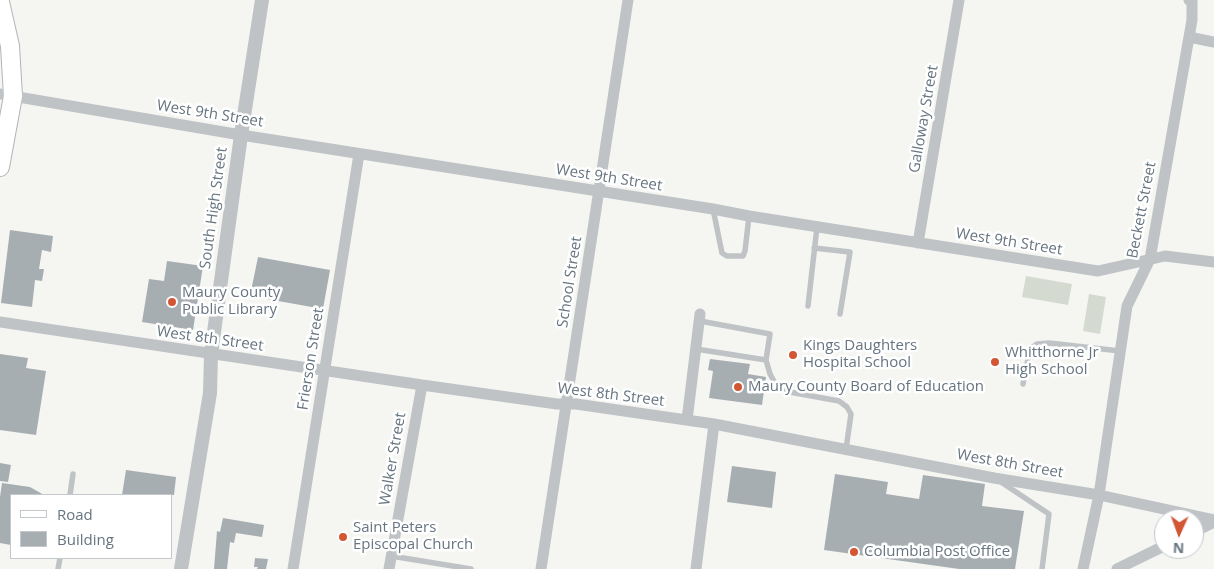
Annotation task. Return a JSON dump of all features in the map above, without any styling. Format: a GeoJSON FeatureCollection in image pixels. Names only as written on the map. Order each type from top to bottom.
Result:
{"type":"FeatureCollection","features":[{"type":"Feature","properties":{"kind":"main road"},"geometry":{"type":"LineString","coordinates":[[0,167],[10,46],[2,4]]}},
{"type":"Feature","properties":{"kind":"street","name":"South High Street"},"geometry":{"type":"LineString","coordinates":[[181,569],[210,393],[211,354],[241,135],[262,0]]}},
{"type":"Feature","properties":{"kind":"street","name":"School Street"},"geometry":{"type":"LineString","coordinates":[[541,569],[628,0]]}},
{"type":"Feature","properties":{"kind":"street","name":"Galloway Street"},"geometry":{"type":"LineString","coordinates":[[918,243],[959,0]]}},
{"type":"Feature","properties":{"kind":"street","name":"Beckett Street"},"geometry":{"type":"LineString","coordinates":[[1083,569],[1098,495],[1127,306],[1150,259],[1192,20],[1191,0]]}},
{"type":"Feature","properties":{"kind":"street"},"geometry":{"type":"LineString","coordinates":[[1189,37],[1214,42]]}},
{"type":"Feature","properties":{"kind":"street","name":"West 9th Street"},"geometry":{"type":"LineString","coordinates":[[7,95],[241,135],[1098,271],[1164,256],[1214,262]]}},
{"type":"Feature","properties":{"kind":"street","name":"Frierson Street"},"geometry":{"type":"LineString","coordinates":[[293,569],[360,154]]}},
{"type":"Feature","properties":{"kind":"street"},"geometry":{"type":"LineString","coordinates":[[687,420],[700,318]]}},
{"type":"Feature","properties":{"kind":"street","name":"West 8th Street"},"geometry":{"type":"LineString","coordinates":[[0,322],[422,385],[576,404],[714,424],[994,478],[1098,495],[1214,521]]}},
{"type":"Feature","properties":{"kind":"street","name":"Walker Street"},"geometry":{"type":"LineString","coordinates":[[389,569],[422,385]]}},
{"type":"Feature","properties":{"kind":"street"},"geometry":{"type":"LineString","coordinates":[[696,569],[714,424]]}},
{"type":"Feature","properties":{"kind":"street"},"geometry":{"type":"LineString","coordinates":[[1117,569],[1154,551]]}},
{"type":"Feature","properties":{"kind":"lane"},"geometry":{"type":"LineString","coordinates":[[713,209],[722,253],[728,256],[743,256],[749,216]]}},
{"type":"Feature","properties":{"kind":"lane"},"geometry":{"type":"LineString","coordinates":[[808,306],[817,227]]}},
{"type":"Feature","properties":{"kind":"lane"},"geometry":{"type":"LineString","coordinates":[[814,248],[850,252],[840,314]]}},
{"type":"Feature","properties":{"kind":"lane"},"geometry":{"type":"LineString","coordinates":[[700,318],[770,334],[766,360],[776,385],[784,391],[839,401],[847,407],[851,414],[846,450]]}},
{"type":"Feature","properties":{"kind":"lane"},"geometry":{"type":"LineString","coordinates":[[1023,384],[1030,349],[1037,344],[1049,343],[1120,351]]}},
{"type":"Feature","properties":{"kind":"lane"},"geometry":{"type":"LineString","coordinates":[[696,349],[766,360]]}},
{"type":"Feature","properties":{"kind":"lane"},"geometry":{"type":"LineString","coordinates":[[70,494],[73,474]]}},
{"type":"Feature","properties":{"kind":"lane"},"geometry":{"type":"LineString","coordinates":[[994,478],[1049,514],[1042,569]]}},
{"type":"Feature","properties":{"kind":"lane"},"geometry":{"type":"LineString","coordinates":[[391,556],[471,569]]}},
{"type":"Feature","properties":{"kind":"shaded area"},"geometry":{"type":"Polygon","coordinates":[[[1026,276],[1072,284],[1068,305],[1022,297],[1026,276]]]}},
{"type":"Feature","properties":{"kind":"shaded area"},"geometry":{"type":"Polygon","coordinates":[[[1089,294],[1106,297],[1100,334],[1083,331],[1089,294]]]}},
{"type":"Feature","properties":{"kind":"building"},"geometry":{"type":"Polygon","coordinates":[[[10,230],[53,236],[51,252],[42,250],[39,269],[44,269],[42,281],[35,280],[32,307],[1,303],[10,230]]]}},
{"type":"Feature","properties":{"kind":"building"},"geometry":{"type":"Polygon","coordinates":[[[258,257],[330,270],[323,309],[250,296],[258,257]]]}},
{"type":"Feature","properties":{"kind":"building","name":"Maury County Public Library"},"geometry":{"type":"Polygon","coordinates":[[[167,261],[203,266],[193,330],[142,322],[149,279],[164,281],[167,261]]]}},
{"type":"Feature","properties":{"kind":"building"},"geometry":{"type":"Polygon","coordinates":[[[0,354],[28,358],[26,368],[46,371],[36,435],[0,430],[0,354]]]}},
{"type":"Feature","properties":{"kind":"building","name":"Maury County Board of Education"},"geometry":{"type":"Polygon","coordinates":[[[710,359],[750,364],[748,374],[766,377],[762,405],[709,398],[713,371],[708,370],[710,359]]]}},
{"type":"Feature","properties":{"kind":"building"},"geometry":{"type":"Polygon","coordinates":[[[0,463],[11,465],[8,482],[0,481],[0,463]]]}},
{"type":"Feature","properties":{"kind":"building"},"geometry":{"type":"Polygon","coordinates":[[[732,466],[776,472],[772,508],[727,502],[732,466]]]}},
{"type":"Feature","properties":{"kind":"building"},"geometry":{"type":"Polygon","coordinates":[[[126,470],[176,477],[174,495],[122,494],[126,470]]]}},
{"type":"Feature","properties":{"kind":"building"},"geometry":{"type":"Polygon","coordinates":[[[835,474],[888,482],[886,494],[919,499],[923,475],[985,484],[982,506],[1024,511],[1015,569],[959,569],[824,550],[835,474]]]}},
{"type":"Feature","properties":{"kind":"building"},"geometry":{"type":"Polygon","coordinates":[[[2,483],[30,487],[42,494],[10,494],[10,545],[0,543],[0,497],[2,483]]]}},
{"type":"Feature","properties":{"kind":"building"},"geometry":{"type":"Polygon","coordinates":[[[223,518],[264,525],[262,537],[236,533],[234,543],[230,542],[227,569],[214,569],[217,531],[220,532],[223,518]]]}},
{"type":"Feature","properties":{"kind":"building"},"geometry":{"type":"Polygon","coordinates":[[[255,558],[268,559],[266,569],[254,567],[255,558]]]}},
{"type":"Feature","properties":{"kind":"place","name":"Maury County Public Library"},"geometry":{"type":"Point","coordinates":[172,302]}},
{"type":"Feature","properties":{"kind":"place","name":"Kings Daughters Hospital School"},"geometry":{"type":"Point","coordinates":[793,355]}},
{"type":"Feature","properties":{"kind":"place","name":"Whitthorne Jr High School"},"geometry":{"type":"Point","coordinates":[995,362]}},
{"type":"Feature","properties":{"kind":"place","name":"Maury County Board of Education"},"geometry":{"type":"Point","coordinates":[738,387]}},
{"type":"Feature","properties":{"kind":"place","name":"Saint Peters Episcopal Church"},"geometry":{"type":"Point","coordinates":[343,537]}},
{"type":"Feature","properties":{"kind":"place","name":"Columbia Post Office"},"geometry":{"type":"Point","coordinates":[854,552]}}]}
